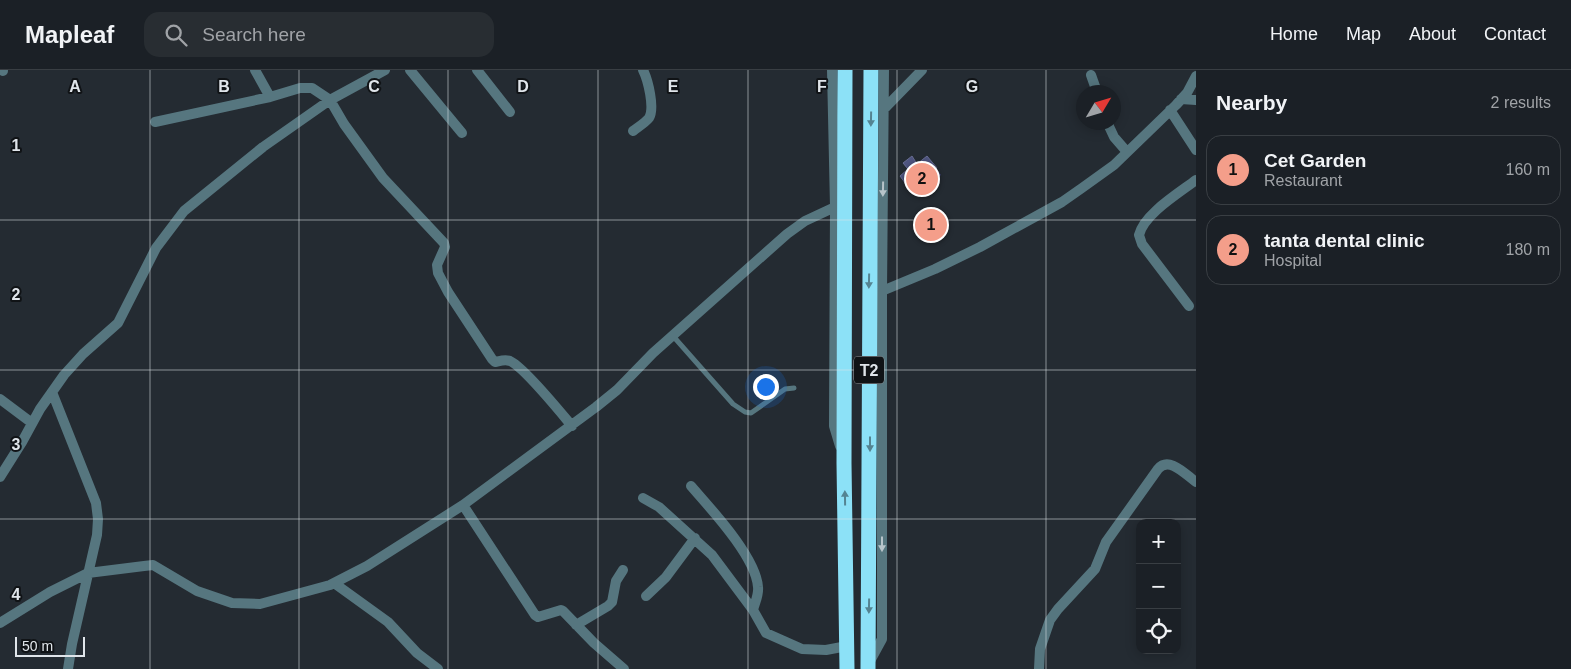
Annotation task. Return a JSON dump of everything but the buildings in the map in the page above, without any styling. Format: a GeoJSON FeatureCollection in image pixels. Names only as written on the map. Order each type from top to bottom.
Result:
{"type":"FeatureCollection","features":[{"type":"Feature","properties":{"kind":"highway","name":"T2"},"geometry":{"type":"LineString","coordinates":[[845,70],[844,463],[847,669]]}},
{"type":"Feature","properties":{"kind":"highway","name":"T2"},"geometry":{"type":"LineString","coordinates":[[868,667],[871,70]]}},
{"type":"Feature","properties":{"kind":"highway"},"geometry":{"type":"LineString","coordinates":[[844,463],[870,464]]}},
{"type":"Feature","properties":{"kind":"highway"},"geometry":{"type":"LineString","coordinates":[[845,534],[870,536]]}},
{"type":"Feature","properties":{"kind":"street"},"geometry":{"type":"LineString","coordinates":[[255,70],[270,97]]}},
{"type":"Feature","properties":{"kind":"street"},"geometry":{"type":"LineString","coordinates":[[0,477],[52,392],[78,359],[118,323],[156,248],[184,211],[263,146],[330,100],[385,70]]}},
{"type":"Feature","properties":{"kind":"street"},"geometry":{"type":"LineString","coordinates":[[410,70],[462,134]]}},
{"type":"Feature","properties":{"kind":"street"},"geometry":{"type":"LineString","coordinates":[[477,70],[510,112]]}},
{"type":"Feature","properties":{"kind":"street"},"geometry":{"type":"LineString","coordinates":[[633,131],[649,118],[651,113],[650,92],[643,70]]}},
{"type":"Feature","properties":{"kind":"street"},"geometry":{"type":"LineString","coordinates":[[832,70],[835,207],[834,426],[844,463]]}},
{"type":"Feature","properties":{"kind":"street"},"geometry":{"type":"LineString","coordinates":[[868,667],[882,639],[884,70]]}},
{"type":"Feature","properties":{"kind":"street"},"geometry":{"type":"LineString","coordinates":[[884,108],[922,70]]}},
{"type":"Feature","properties":{"kind":"street"},"geometry":{"type":"LineString","coordinates":[[1091,75],[1095,85]]}},
{"type":"Feature","properties":{"kind":"street"},"geometry":{"type":"LineString","coordinates":[[882,291],[935,269],[980,247],[1062,202],[1114,165],[1182,98],[1196,76]]}},
{"type":"Feature","properties":{"kind":"street"},"geometry":{"type":"LineString","coordinates":[[156,122],[308,87],[317,90],[330,100],[344,124],[383,178],[444,243],[445,247],[437,265],[438,273],[448,292],[492,359],[495,362],[506,360],[516,365],[553,403],[572,426]]}},
{"type":"Feature","properties":{"kind":"street"},"geometry":{"type":"LineString","coordinates":[[1182,98],[1196,100]]}},
{"type":"Feature","properties":{"kind":"street"},"geometry":{"type":"LineString","coordinates":[[1170,110],[1196,150]]}},
{"type":"Feature","properties":{"kind":"street"},"geometry":{"type":"LineString","coordinates":[[1111,130],[1114,137],[1127,152]]}},
{"type":"Feature","properties":{"kind":"street"},"geometry":{"type":"LineString","coordinates":[[1189,306],[1142,244],[1139,235],[1145,222],[1154,212],[1196,180]]}},
{"type":"Feature","properties":{"kind":"street"},"geometry":{"type":"LineString","coordinates":[[0,623],[50,592],[88,573],[153,565],[197,590],[232,603],[260,604],[334,583],[367,566],[463,505],[572,426],[616,390],[787,234],[805,221],[835,207]]}},
{"type":"Feature","properties":{"kind":"street"},"geometry":{"type":"LineString","coordinates":[[52,392],[98,511],[97,535],[68,669]]}},
{"type":"Feature","properties":{"kind":"street"},"geometry":{"type":"LineString","coordinates":[[0,400],[32,423]]}},
{"type":"Feature","properties":{"kind":"street"},"geometry":{"type":"LineString","coordinates":[[1039,669],[1040,649],[1050,620],[1062,604],[1095,569],[1106,542],[1158,469],[1164,464],[1170,464],[1196,482]]}},
{"type":"Feature","properties":{"kind":"street"},"geometry":{"type":"LineString","coordinates":[[691,486],[727,529],[749,563],[758,586],[758,594],[753,610]]}},
{"type":"Feature","properties":{"kind":"street"},"geometry":{"type":"LineString","coordinates":[[643,498],[659,507],[712,555],[753,610],[766,633],[795,647],[811,650],[847,646]]}},
{"type":"Feature","properties":{"kind":"street"},"geometry":{"type":"LineString","coordinates":[[463,505],[535,615],[538,617],[561,610],[564,611],[576,625],[624,669]]}},
{"type":"Feature","properties":{"kind":"street"},"geometry":{"type":"LineString","coordinates":[[646,596],[666,577],[695,538]]}},
{"type":"Feature","properties":{"kind":"street"},"geometry":{"type":"LineString","coordinates":[[576,625],[612,602],[616,582],[623,570]]}},
{"type":"Feature","properties":{"kind":"street"},"geometry":{"type":"LineString","coordinates":[[334,583],[388,622],[417,653],[438,669]]}},
{"type":"Feature","properties":{"kind":"lane"},"geometry":{"type":"LineString","coordinates":[[673,336],[733,404],[745,412],[751,413],[785,389],[794,388]]}},
{"type":"Feature","properties":{"kind":"place","name":"tanta dental clinic"},"geometry":{"type":"Point","coordinates":[922,179]}},
{"type":"Feature","properties":{"kind":"place","name":"Cet Garden"},"geometry":{"type":"Point","coordinates":[931,225]}}]}
